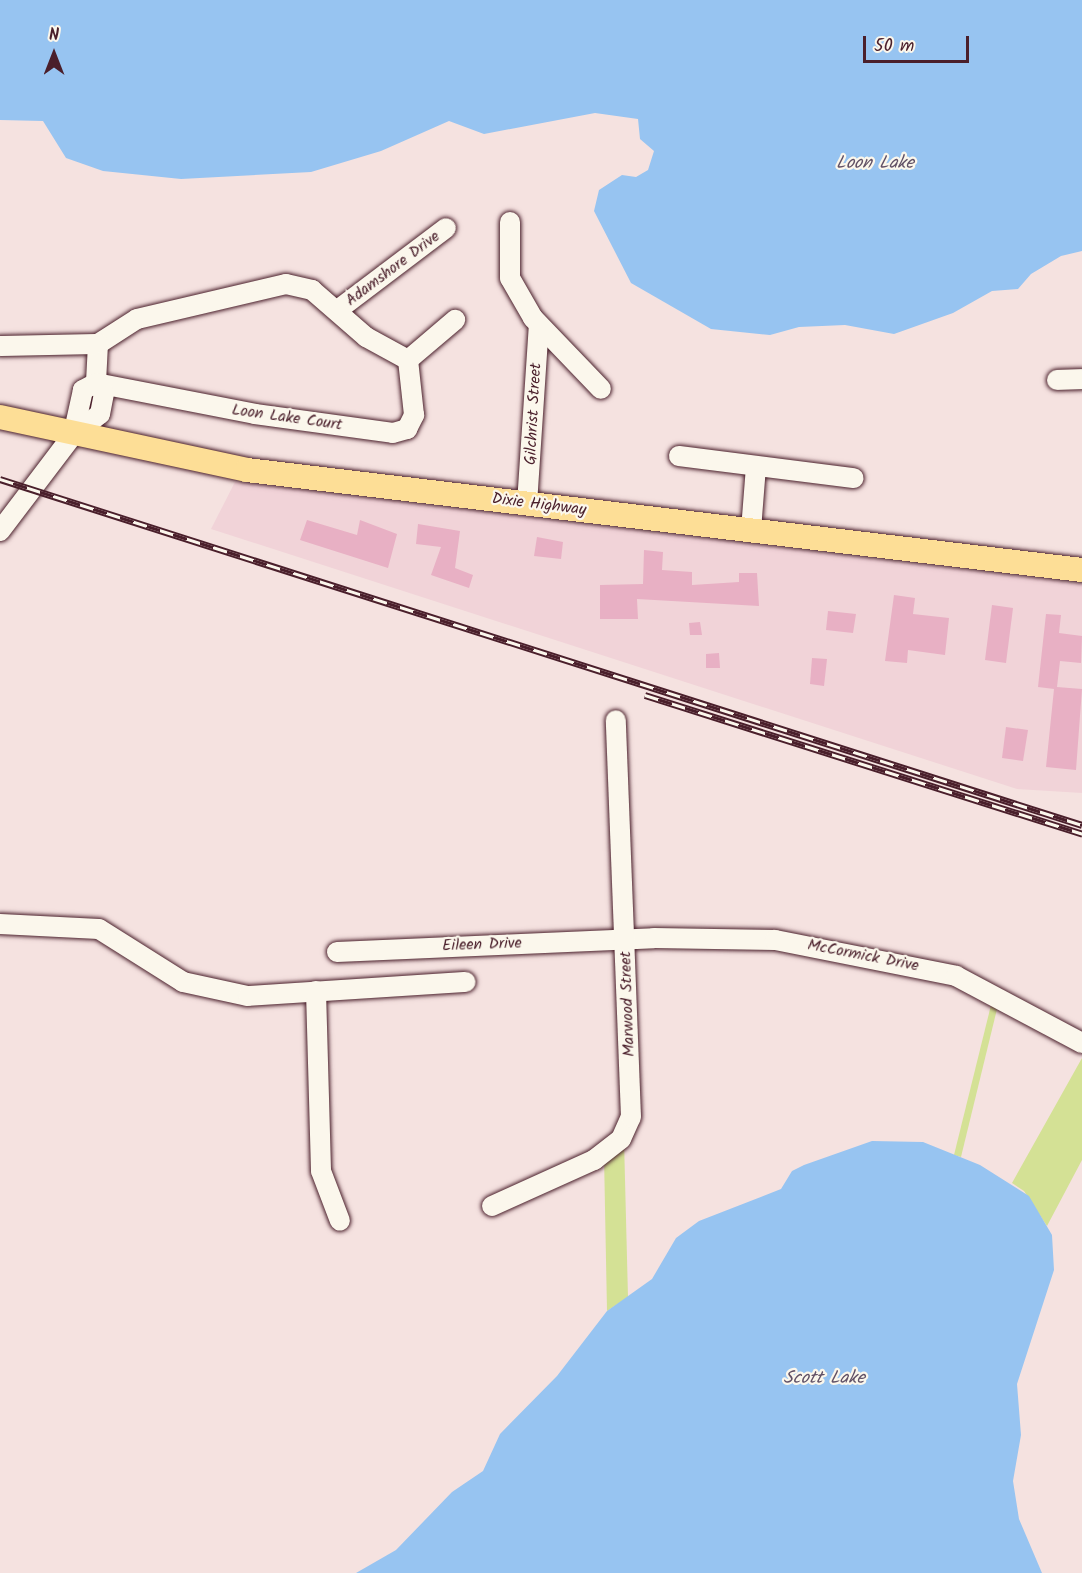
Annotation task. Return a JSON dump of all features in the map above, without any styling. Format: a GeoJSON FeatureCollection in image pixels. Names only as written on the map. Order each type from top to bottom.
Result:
{"type":"FeatureCollection","features":[{"type":"Feature","properties":{"kind":"main road","name":"Dixie Highway"},"geometry":{"type":"LineString","coordinates":[[0,417],[247,471],[1082,570]]}},
{"type":"Feature","properties":{"kind":"street"},"geometry":{"type":"LineString","coordinates":[[510,222],[510,278],[539,325],[601,389]]}},
{"type":"Feature","properties":{"kind":"street","name":"Adamshore Drive"},"geometry":{"type":"LineString","coordinates":[[339,309],[446,228]]}},
{"type":"Feature","properties":{"kind":"street"},"geometry":{"type":"LineString","coordinates":[[0,346],[98,344],[137,319],[197,309],[263,285],[312,290],[339,309],[366,337],[408,360],[455,320]]}},
{"type":"Feature","properties":{"kind":"street","name":"Gilchrist Street"},"geometry":{"type":"LineString","coordinates":[[528,504],[539,325]]}},
{"type":"Feature","properties":{"kind":"street"},"geometry":{"type":"LineString","coordinates":[[0,531],[74,435],[100,414],[104,393],[96,383],[98,344]]}},
{"type":"Feature","properties":{"kind":"street","name":"Loon Lake Court"},"geometry":{"type":"LineString","coordinates":[[96,383],[255,414],[401,432],[414,416],[408,360]]}},
{"type":"Feature","properties":{"kind":"street"},"geometry":{"type":"LineString","coordinates":[[1057,380],[1082,379]]}},
{"type":"Feature","properties":{"kind":"street"},"geometry":{"type":"LineString","coordinates":[[679,456],[854,478]]}},
{"type":"Feature","properties":{"kind":"street"},"geometry":{"type":"LineString","coordinates":[[750,530],[756,467]]}},
{"type":"Feature","properties":{"kind":"street","name":"Marwood Street"},"geometry":{"type":"LineString","coordinates":[[492,1206],[594,1160],[627,1132],[633,1098],[616,720]]}},
{"type":"Feature","properties":{"kind":"street"},"geometry":{"type":"LineString","coordinates":[[0,924],[99,928],[183,982],[211,990],[248,996],[466,982]]}},
{"type":"Feature","properties":{"kind":"street","name":"McCormick Drive"},"geometry":{"type":"LineString","coordinates":[[626,941],[775,940],[880,957],[956,976],[1082,1043]]}},
{"type":"Feature","properties":{"kind":"street","name":"Eileen Drive"},"geometry":{"type":"LineString","coordinates":[[337,952],[626,941]]}},
{"type":"Feature","properties":{"kind":"street"},"geometry":{"type":"LineString","coordinates":[[316,991],[321,1171],[340,1221]]}},
{"type":"Feature","properties":{"kind":"shaded area"},"geometry":{"type":"Polygon","coordinates":[[[235,482],[1082,584],[1082,793],[1017,789],[211,529],[235,482]]]}},
{"type":"Feature","properties":{"kind":"green space"},"geometry":{"type":"Polygon","coordinates":[[[992,1001],[998,1005],[961,1157],[954,1155],[992,1001]]]}},
{"type":"Feature","properties":{"kind":"green space"},"geometry":{"type":"Polygon","coordinates":[[[1082,1058],[1082,1160],[1047,1226],[1024,1191],[1012,1183],[1082,1058]]]}},
{"type":"Feature","properties":{"kind":"green space"},"geometry":{"type":"Polygon","coordinates":[[[624,1140],[628,1297],[607,1311],[604,1156],[624,1140]]]}},
{"type":"Feature","properties":{"kind":"water","name":"Loon Lake"},"geometry":{"type":"Polygon","coordinates":[[[0,0],[1082,0],[1082,251],[1061,256],[1031,274],[1018,289],[992,291],[953,313],[894,334],[845,325],[799,327],[770,335],[711,329],[631,283],[594,211],[599,190],[622,175],[636,177],[648,170],[654,151],[640,139],[638,119],[595,113],[484,134],[449,121],[381,151],[311,172],[181,179],[103,171],[66,158],[43,121],[0,120],[0,0]]]}},
{"type":"Feature","properties":{"kind":"water","name":"Scott Lake"},"geometry":{"type":"Polygon","coordinates":[[[872,1141],[923,1142],[980,1165],[1029,1196],[1052,1235],[1054,1270],[1017,1384],[1021,1435],[1013,1481],[1019,1519],[1042,1573],[356,1573],[396,1550],[452,1492],[483,1471],[500,1434],[557,1376],[607,1311],[652,1279],[676,1238],[699,1221],[781,1189],[792,1171],[804,1165],[872,1141]]]}},
{"type":"Feature","properties":{"kind":"building"},"geometry":{"type":"Polygon","coordinates":[[[307,520],[357,535],[360,520],[397,534],[388,568],[300,540],[307,520]]]}},
{"type":"Feature","properties":{"kind":"building"},"geometry":{"type":"Polygon","coordinates":[[[418,524],[460,531],[455,568],[473,575],[469,588],[431,575],[441,547],[416,544],[418,524]]]}},
{"type":"Feature","properties":{"kind":"building"},"geometry":{"type":"Polygon","coordinates":[[[537,537],[563,542],[561,559],[534,556],[537,537]]]}},
{"type":"Feature","properties":{"kind":"building"},"geometry":{"type":"Polygon","coordinates":[[[644,550],[663,552],[662,570],[692,572],[692,585],[739,582],[739,573],[757,573],[759,606],[637,599],[638,619],[600,619],[600,585],[643,584],[644,550]]]}},
{"type":"Feature","properties":{"kind":"building"},"geometry":{"type":"Polygon","coordinates":[[[894,595],[915,598],[913,614],[949,618],[945,655],[908,650],[907,663],[885,661],[894,595]]]}},
{"type":"Feature","properties":{"kind":"building"},"geometry":{"type":"Polygon","coordinates":[[[992,605],[1013,608],[1006,663],[985,660],[992,605]]]}},
{"type":"Feature","properties":{"kind":"building"},"geometry":{"type":"Polygon","coordinates":[[[828,611],[856,614],[853,633],[826,630],[828,611]]]}},
{"type":"Feature","properties":{"kind":"building"},"geometry":{"type":"Polygon","coordinates":[[[1046,614],[1061,615],[1059,633],[1082,636],[1081,663],[1060,661],[1057,687],[1082,689],[1076,770],[1046,767],[1054,689],[1038,687],[1046,614]]]}},
{"type":"Feature","properties":{"kind":"building"},"geometry":{"type":"Polygon","coordinates":[[[700,622],[702,635],[690,635],[689,623],[700,622]]]}},
{"type":"Feature","properties":{"kind":"building"},"geometry":{"type":"Polygon","coordinates":[[[719,653],[720,668],[706,668],[706,654],[719,653]]]}},
{"type":"Feature","properties":{"kind":"building"},"geometry":{"type":"Polygon","coordinates":[[[812,658],[827,659],[824,686],[810,684],[812,658]]]}},
{"type":"Feature","properties":{"kind":"building"},"geometry":{"type":"Polygon","coordinates":[[[1006,727],[1028,730],[1023,761],[1002,758],[1006,727]]]}},
{"type":"Feature","properties":{"kind":"railway"},"geometry":{"type":"LineString","coordinates":[[0,479],[1082,825]]}},
{"type":"Feature","properties":{"kind":"railway"},"geometry":{"type":"LineString","coordinates":[[645,695],[1082,834]]}}]}
